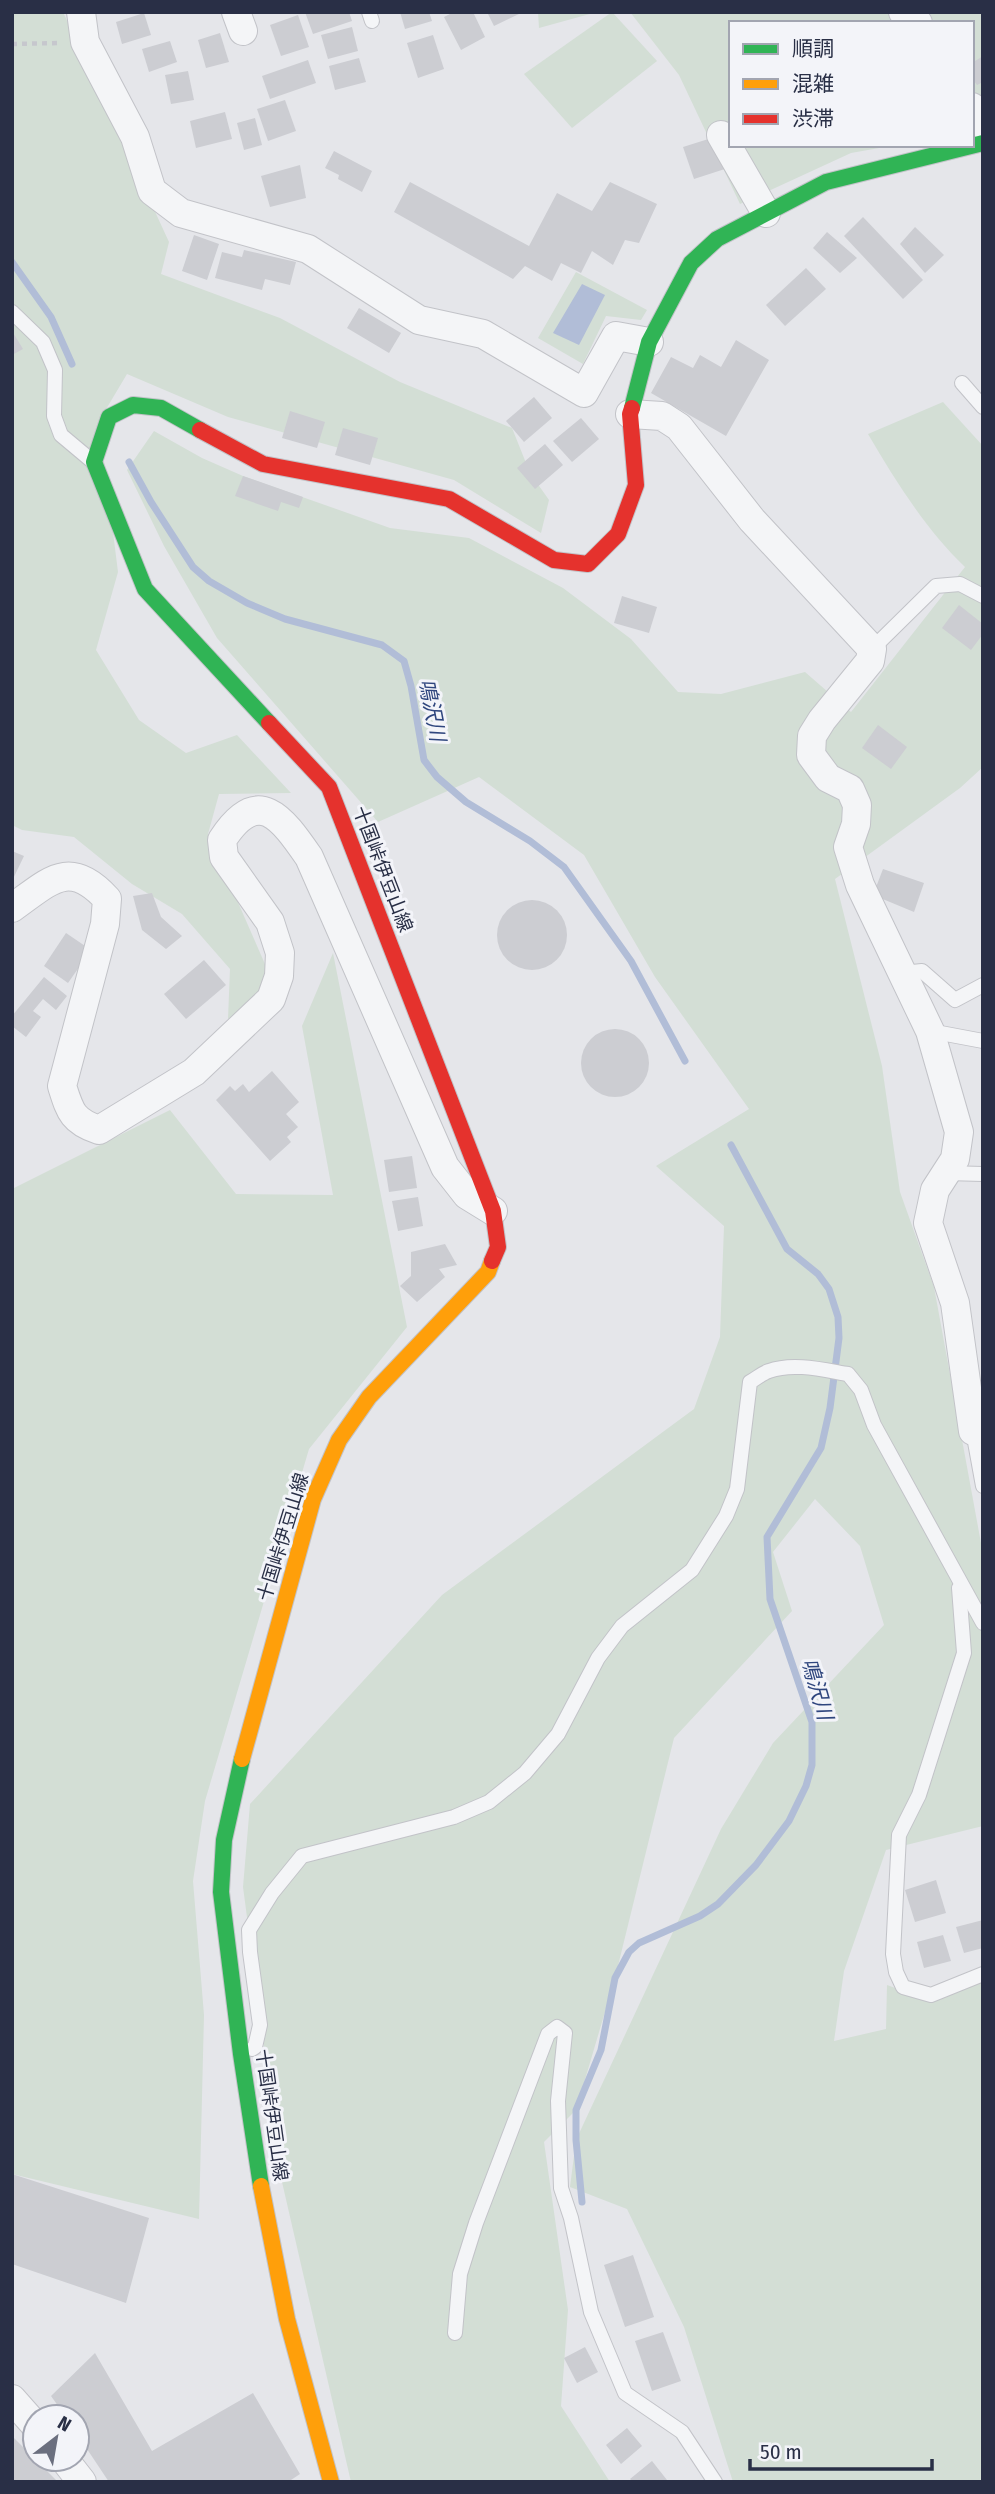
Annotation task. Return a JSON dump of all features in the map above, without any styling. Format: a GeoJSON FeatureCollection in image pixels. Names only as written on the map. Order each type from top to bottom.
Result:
{"type":"FeatureCollection","features":[{"type":"Feature","properties":{"kind":"main road"},"geometry":{"type":"LineString","coordinates":[[94,463],[109,417],[133,405],[161,408],[263,464],[449,499],[554,560],[588,564],[618,534],[636,485],[630,414],[649,342],[691,263],[717,239],[826,182],[967,147]]}},
{"type":"Feature","properties":{"kind":"main road","name":"十国峠伊豆山線"},"geometry":{"type":"LineString","coordinates":[[94,463],[145,589],[329,787],[493,1210],[498,1247],[488,1272],[369,1397],[339,1440],[313,1499],[236,1783],[224,1840],[221,1892],[241,2054],[268,2232],[287,2319],[331,2482]]}},
{"type":"Feature","properties":{"kind":"street"},"geometry":{"type":"LineString","coordinates":[[81,12],[85,42],[135,137],[152,191],[181,213],[308,249],[419,320],[483,334],[584,393],[616,336],[649,342]]}},
{"type":"Feature","properties":{"kind":"street"},"geometry":{"type":"LineString","coordinates":[[974,111],[983,129]]}},
{"type":"Feature","properties":{"kind":"street"},"geometry":{"type":"LineString","coordinates":[[721,135],[766,213]]}},
{"type":"Feature","properties":{"kind":"street"},"geometry":{"type":"LineString","coordinates":[[630,414],[662,416],[680,427],[752,520],[872,649],[870,661],[812,736],[811,755],[828,778],[850,789],[857,804],[856,824],[848,847],[860,885],[930,1031],[959,1132],[955,1159],[935,1190],[928,1223],[955,1303],[978,1430]]}},
{"type":"Feature","properties":{"kind":"street"},"geometry":{"type":"LineString","coordinates":[[12,908],[56,877],[75,876],[95,885],[107,899],[105,925],[62,1086],[68,1106],[82,1124],[99,1130],[194,1072],[271,999],[279,976],[280,953],[270,922],[224,857],[222,840],[232,824],[248,811],[267,812],[286,823],[309,857],[445,1167],[467,1195],[493,1210]]}},
{"type":"Feature","properties":{"kind":"lane"},"geometry":{"type":"LineString","coordinates":[[12,312],[43,342],[54,370],[54,416],[61,435],[94,463]]}},
{"type":"Feature","properties":{"kind":"lane"},"geometry":{"type":"LineString","coordinates":[[962,383],[983,407]]}},
{"type":"Feature","properties":{"kind":"lane"},"geometry":{"type":"LineString","coordinates":[[872,649],[936,586],[960,584],[983,596]]}},
{"type":"Feature","properties":{"kind":"lane"},"geometry":{"type":"LineString","coordinates":[[902,973],[922,971],[955,1000],[983,985]]}},
{"type":"Feature","properties":{"kind":"lane"},"geometry":{"type":"LineString","coordinates":[[930,1031],[983,1041]]}},
{"type":"Feature","properties":{"kind":"lane"},"geometry":{"type":"LineString","coordinates":[[946,1173],[983,1174]]}},
{"type":"Feature","properties":{"kind":"lane"},"geometry":{"type":"LineString","coordinates":[[241,2054],[256,2048],[260,2025],[249,1930],[272,1893],[302,1856],[453,1818],[489,1802],[525,1773],[558,1734],[598,1658],[622,1626],[692,1570],[726,1516],[737,1489],[750,1382],[770,1370],[816,1368],[848,1374],[861,1390],[874,1425],[983,1623]]}},
{"type":"Feature","properties":{"kind":"lane"},"geometry":{"type":"LineString","coordinates":[[978,1430],[983,1486]]}},
{"type":"Feature","properties":{"kind":"lane"},"geometry":{"type":"LineString","coordinates":[[959,1583],[964,1653],[919,1795],[899,1835],[893,1954],[896,1972],[903,1987],[931,1995],[983,1974]]}},
{"type":"Feature","properties":{"kind":"lane"},"geometry":{"type":"LineString","coordinates":[[455,2333],[460,2274],[476,2223],[548,2034],[556,2027],[565,2033],[558,2101],[561,2188],[571,2218],[591,2312],[625,2393],[682,2432],[715,2482]]}},
{"type":"Feature","properties":{"kind":"path"},"geometry":{"type":"LineString","coordinates":[[12,44],[85,42]]}},
{"type":"Feature","properties":{"kind":"shaded area"},"geometry":{"type":"Polygon","coordinates":[[[12,12],[63,12],[169,242],[161,274],[280,318],[400,382],[512,428],[530,473],[549,500],[541,533],[454,480],[228,417],[127,374],[99,421],[118,572],[96,650],[139,720],[186,753],[237,735],[291,793],[219,794],[208,834],[275,987],[228,1019],[230,969],[182,914],[132,884],[74,837],[22,830],[12,825],[12,12]]]}},
{"type":"Feature","properties":{"kind":"shaded area"},"geometry":{"type":"Polygon","coordinates":[[[538,12],[597,12],[539,28],[538,12]]]}},
{"type":"Feature","properties":{"kind":"shaded area"},"geometry":{"type":"Polygon","coordinates":[[[612,12],[657,61],[572,128],[524,74],[612,12]]]}},
{"type":"Feature","properties":{"kind":"shaded area"},"geometry":{"type":"Polygon","coordinates":[[[630,12],[983,12],[983,130],[974,132],[974,21],[729,21],[729,147],[885,147],[851,153],[740,204],[679,75],[630,12]]]}},
{"type":"Feature","properties":{"kind":"shaded area"},"geometry":{"type":"Polygon","coordinates":[[[576,272],[647,310],[641,320],[606,316],[583,364],[538,338],[576,272]]]}},
{"type":"Feature","properties":{"kind":"shaded area"},"geometry":{"type":"Polygon","coordinates":[[[943,402],[983,446],[983,767],[960,788],[835,879],[882,1066],[900,1192],[934,1287],[983,1554],[983,1826],[886,1850],[844,1971],[834,2041],[886,2029],[887,1985],[928,2000],[983,1981],[983,2482],[733,2482],[684,2327],[627,2209],[570,2187],[576,2140],[721,1829],[773,1743],[884,1625],[860,1546],[815,1499],[773,1552],[792,1611],[674,1738],[615,1978],[576,2110],[544,2142],[568,2310],[561,2406],[610,2482],[351,2482],[282,2182],[243,1887],[250,1804],[442,1595],[694,1409],[720,1337],[724,1226],[656,1166],[749,1109],[655,977],[584,855],[479,777],[378,822],[217,638],[164,546],[127,470],[154,431],[202,458],[243,476],[390,528],[469,538],[563,588],[631,639],[678,692],[721,694],[805,672],[851,712],[965,567],[924,521],[868,434],[943,402]]]}},
{"type":"Feature","properties":{"kind":"shaded area"},"geometry":{"type":"Polygon","coordinates":[[[333,953],[407,1327],[309,1449],[205,1801],[193,1881],[204,2015],[199,2219],[12,2174],[12,1189],[170,1110],[236,1194],[333,1195],[302,1026],[333,953]]]}},
{"type":"Feature","properties":{"kind":"water"},"geometry":{"type":"Polygon","coordinates":[[[582,284],[605,295],[579,345],[553,333],[582,284]]]}},
{"type":"Feature","properties":{"kind":"building"},"geometry":{"type":"Polygon","coordinates":[[[305,12],[349,12],[352,21],[313,34],[305,12]]]}},
{"type":"Feature","properties":{"kind":"building"},"geometry":{"type":"Polygon","coordinates":[[[400,12],[429,12],[432,21],[405,29],[400,12]]]}},
{"type":"Feature","properties":{"kind":"building"},"geometry":{"type":"Polygon","coordinates":[[[454,12],[473,12],[485,37],[461,50],[444,17],[454,12]]]}},
{"type":"Feature","properties":{"kind":"building"},"geometry":{"type":"Polygon","coordinates":[[[487,12],[518,12],[519,14],[494,26],[487,12]]]}},
{"type":"Feature","properties":{"kind":"building"},"geometry":{"type":"Polygon","coordinates":[[[144,13],[151,35],[122,44],[116,22],[144,13]]]}},
{"type":"Feature","properties":{"kind":"building"},"geometry":{"type":"Polygon","coordinates":[[[298,15],[309,47],[281,56],[270,25],[298,15]]]}},
{"type":"Feature","properties":{"kind":"building"},"geometry":{"type":"Polygon","coordinates":[[[352,27],[358,51],[328,59],[321,35],[352,27]]]}},
{"type":"Feature","properties":{"kind":"building"},"geometry":{"type":"Polygon","coordinates":[[[220,33],[229,62],[206,68],[198,40],[220,33]]]}},
{"type":"Feature","properties":{"kind":"building"},"geometry":{"type":"Polygon","coordinates":[[[433,35],[444,69],[418,78],[407,43],[433,35]]]}},
{"type":"Feature","properties":{"kind":"building"},"geometry":{"type":"Polygon","coordinates":[[[170,41],[177,62],[149,72],[142,49],[170,41]]]}},
{"type":"Feature","properties":{"kind":"building"},"geometry":{"type":"Polygon","coordinates":[[[983,56],[983,82],[977,85],[974,81],[974,62],[983,56]]]}},
{"type":"Feature","properties":{"kind":"building"},"geometry":{"type":"Polygon","coordinates":[[[359,58],[366,82],[335,90],[329,66],[359,58]]]}},
{"type":"Feature","properties":{"kind":"building"},"geometry":{"type":"Polygon","coordinates":[[[308,60],[316,83],[270,99],[262,76],[308,60]]]}},
{"type":"Feature","properties":{"kind":"building"},"geometry":{"type":"Polygon","coordinates":[[[188,71],[194,100],[171,104],[165,75],[188,71]]]}},
{"type":"Feature","properties":{"kind":"building"},"geometry":{"type":"Polygon","coordinates":[[[285,100],[296,131],[268,141],[257,109],[285,100]]]}},
{"type":"Feature","properties":{"kind":"building"},"geometry":{"type":"Polygon","coordinates":[[[225,112],[232,139],[196,148],[190,121],[225,112]]]}},
{"type":"Feature","properties":{"kind":"building"},"geometry":{"type":"Polygon","coordinates":[[[255,118],[262,145],[244,150],[237,123],[255,118]]]}},
{"type":"Feature","properties":{"kind":"building"},"geometry":{"type":"Polygon","coordinates":[[[721,135],[731,167],[694,179],[683,147],[721,135]]]}},
{"type":"Feature","properties":{"kind":"building"},"geometry":{"type":"Polygon","coordinates":[[[334,151],[372,171],[362,192],[338,179],[339,175],[325,168],[334,151]]]}},
{"type":"Feature","properties":{"kind":"building"},"geometry":{"type":"Polygon","coordinates":[[[300,165],[306,198],[270,207],[261,176],[300,165]]]}},
{"type":"Feature","properties":{"kind":"building"},"geometry":{"type":"Polygon","coordinates":[[[410,182],[529,246],[557,193],[592,211],[610,182],[657,204],[639,243],[625,240],[613,265],[592,251],[581,273],[561,263],[552,281],[525,266],[513,279],[394,212],[410,182]]]}},
{"type":"Feature","properties":{"kind":"building"},"geometry":{"type":"Polygon","coordinates":[[[863,217],[923,280],[903,299],[844,236],[863,217]]]}},
{"type":"Feature","properties":{"kind":"building"},"geometry":{"type":"Polygon","coordinates":[[[915,227],[944,255],[925,273],[900,244],[915,227]]]}},
{"type":"Feature","properties":{"kind":"building"},"geometry":{"type":"Polygon","coordinates":[[[827,232],[857,258],[840,273],[813,248],[827,232]]]}},
{"type":"Feature","properties":{"kind":"building"},"geometry":{"type":"Polygon","coordinates":[[[194,235],[219,244],[207,280],[182,271],[194,235]]]}},
{"type":"Feature","properties":{"kind":"building"},"geometry":{"type":"Polygon","coordinates":[[[244,250],[296,262],[290,285],[265,279],[262,290],[215,278],[222,252],[242,257],[244,250]]]}},
{"type":"Feature","properties":{"kind":"building"},"geometry":{"type":"Polygon","coordinates":[[[806,268],[826,289],[785,326],[766,305],[806,268]]]}},
{"type":"Feature","properties":{"kind":"building"},"geometry":{"type":"Polygon","coordinates":[[[359,308],[401,333],[389,353],[347,328],[359,308]]]}},
{"type":"Feature","properties":{"kind":"building"},"geometry":{"type":"Polygon","coordinates":[[[12,331],[23,349],[12,355],[12,331]]]}},
{"type":"Feature","properties":{"kind":"building"},"geometry":{"type":"Polygon","coordinates":[[[736,340],[769,360],[726,436],[651,393],[671,357],[693,368],[700,355],[721,367],[736,340]]]}},
{"type":"Feature","properties":{"kind":"building"},"geometry":{"type":"Polygon","coordinates":[[[534,397],[552,418],[524,442],[506,421],[534,397]]]}},
{"type":"Feature","properties":{"kind":"building"},"geometry":{"type":"Polygon","coordinates":[[[290,411],[325,422],[317,448],[282,438],[290,411]]]}},
{"type":"Feature","properties":{"kind":"building"},"geometry":{"type":"Polygon","coordinates":[[[581,418],[599,439],[572,462],[553,441],[581,418]]]}},
{"type":"Feature","properties":{"kind":"building"},"geometry":{"type":"Polygon","coordinates":[[[343,428],[378,438],[370,465],[335,455],[343,428]]]}},
{"type":"Feature","properties":{"kind":"building"},"geometry":{"type":"Polygon","coordinates":[[[545,444],[563,465],[535,489],[517,468],[545,444]]]}},
{"type":"Feature","properties":{"kind":"building"},"geometry":{"type":"Polygon","coordinates":[[[243,476],[303,497],[299,508],[281,502],[278,511],[235,496],[243,476]]]}},
{"type":"Feature","properties":{"kind":"building"},"geometry":{"type":"Polygon","coordinates":[[[622,596],[657,607],[649,633],[614,623],[622,596]]]}},
{"type":"Feature","properties":{"kind":"building"},"geometry":{"type":"Polygon","coordinates":[[[959,605],[983,624],[983,634],[971,650],[942,628],[959,605]]]}},
{"type":"Feature","properties":{"kind":"building"},"geometry":{"type":"Polygon","coordinates":[[[878,725],[907,747],[891,769],[862,748],[878,725]]]}},
{"type":"Feature","properties":{"kind":"building"},"geometry":{"type":"Polygon","coordinates":[[[12,851],[24,856],[12,881],[12,851]]]}},
{"type":"Feature","properties":{"kind":"building"},"geometry":{"type":"Polygon","coordinates":[[[883,869],[924,883],[914,912],[873,895],[883,869]]]}},
{"type":"Feature","properties":{"kind":"building"},"geometry":{"type":"Polygon","coordinates":[[[152,893],[161,917],[182,936],[166,949],[142,930],[133,896],[152,893]]]}},
{"type":"Feature","properties":{"kind":"building"},"geometry":{"type":"Polygon","coordinates":[[[532,900],[551,906],[561,916],[567,935],[561,954],[551,964],[532,970],[513,964],[503,954],[497,935],[503,916],[513,906],[532,900]]]}},
{"type":"Feature","properties":{"kind":"building"},"geometry":{"type":"Polygon","coordinates":[[[66,933],[91,950],[68,983],[44,966],[66,933]]]}},
{"type":"Feature","properties":{"kind":"building"},"geometry":{"type":"Polygon","coordinates":[[[204,960],[226,985],[186,1019],[164,994],[204,960]]]}},
{"type":"Feature","properties":{"kind":"building"},"geometry":{"type":"Polygon","coordinates":[[[44,977],[67,996],[56,1010],[43,999],[33,1011],[41,1017],[26,1037],[12,1026],[12,1016],[44,977]]]}},
{"type":"Feature","properties":{"kind":"building"},"geometry":{"type":"Polygon","coordinates":[[[608,1029],[622,1029],[634,1034],[644,1044],[649,1063],[644,1082],[634,1092],[622,1097],[608,1097],[596,1092],[586,1082],[581,1070],[581,1056],[586,1044],[596,1034],[608,1029]]]}},
{"type":"Feature","properties":{"kind":"building"},"geometry":{"type":"Polygon","coordinates":[[[272,1071],[299,1102],[286,1114],[298,1127],[287,1137],[291,1142],[270,1161],[216,1100],[230,1086],[235,1091],[243,1084],[249,1092],[272,1071]]]}},
{"type":"Feature","properties":{"kind":"building"},"geometry":{"type":"Polygon","coordinates":[[[412,1156],[417,1188],[389,1192],[384,1160],[412,1156]]]}},
{"type":"Feature","properties":{"kind":"building"},"geometry":{"type":"Polygon","coordinates":[[[418,1197],[423,1226],[398,1231],[392,1201],[418,1197]]]}},
{"type":"Feature","properties":{"kind":"building"},"geometry":{"type":"Polygon","coordinates":[[[445,1244],[457,1265],[439,1269],[445,1277],[417,1302],[400,1286],[411,1276],[411,1252],[445,1244]]]}},
{"type":"Feature","properties":{"kind":"building"},"geometry":{"type":"Polygon","coordinates":[[[936,1880],[946,1913],[915,1922],[905,1890],[936,1880]]]}},
{"type":"Feature","properties":{"kind":"building"},"geometry":{"type":"Polygon","coordinates":[[[983,1920],[983,1948],[964,1953],[956,1927],[983,1920]]]}},
{"type":"Feature","properties":{"kind":"building"},"geometry":{"type":"Polygon","coordinates":[[[943,1935],[951,1961],[924,1968],[917,1942],[943,1935]]]}},
{"type":"Feature","properties":{"kind":"building"},"geometry":{"type":"Polygon","coordinates":[[[12,2174],[149,2218],[126,2303],[12,2264],[12,2174]]]}},
{"type":"Feature","properties":{"kind":"building"},"geometry":{"type":"Polygon","coordinates":[[[633,2255],[654,2317],[625,2327],[604,2265],[633,2255]]]}},
{"type":"Feature","properties":{"kind":"building"},"geometry":{"type":"Polygon","coordinates":[[[663,2332],[681,2381],[652,2391],[635,2341],[663,2332]]]}},
{"type":"Feature","properties":{"kind":"building"},"geometry":{"type":"Polygon","coordinates":[[[585,2347],[598,2372],[577,2383],[564,2358],[585,2347]]]}},
{"type":"Feature","properties":{"kind":"building"},"geometry":{"type":"Polygon","coordinates":[[[95,2353],[152,2451],[253,2393],[300,2474],[288,2482],[109,2482],[91,2455],[91,2403],[56,2403],[51,2396],[95,2353]]]}},
{"type":"Feature","properties":{"kind":"building"},"geometry":{"type":"Polygon","coordinates":[[[627,2428],[642,2446],[621,2464],[606,2445],[627,2428]]]}},
{"type":"Feature","properties":{"kind":"building"},"geometry":{"type":"Polygon","coordinates":[[[12,2436],[21,2445],[21,2473],[49,2473],[58,2482],[12,2482],[12,2436]]]}},
{"type":"Feature","properties":{"kind":"building"},"geometry":{"type":"Polygon","coordinates":[[[652,2461],[667,2480],[633,2482],[630,2479],[652,2461]]]}},
{"type":"Feature","properties":{"kind":"waterway","name":"鳴沢川"},"geometry":{"type":"LineString","coordinates":[[12,262],[51,317],[72,364]]}},
{"type":"Feature","properties":{"kind":"waterway","name":"鳴沢川"},"geometry":{"type":"LineString","coordinates":[[129,462],[193,567],[209,581],[247,603],[285,619],[382,645],[404,661],[424,760],[437,777],[466,802],[530,841],[564,867],[631,961],[685,1061]]}},
{"type":"Feature","properties":{"kind":"waterway","name":"鳴沢川"},"geometry":{"type":"LineString","coordinates":[[582,2202],[576,2110],[601,2050],[615,1978],[629,1952],[639,1943],[700,1916],[718,1904],[756,1865],[789,1821],[806,1786],[812,1765],[812,1722],[770,1599],[767,1537],[821,1448],[830,1408],[839,1338],[838,1317],[829,1289],[818,1274],[787,1249],[731,1145]]}},
{"type":"Feature","properties":{"kind":"traffic: fast"},"geometry":{"type":"LineString","coordinates":[[974,145],[983,143]]}},
{"type":"Feature","properties":{"kind":"traffic: fast"},"geometry":{"type":"LineString","coordinates":[[632,408],[649,342],[691,263],[717,239],[826,182],[967,147]]}},
{"type":"Feature","properties":{"kind":"traffic: fast"},"geometry":{"type":"LineString","coordinates":[[200,430],[161,408],[133,405],[109,417],[94,462],[145,589],[269,723]]}},
{"type":"Feature","properties":{"kind":"traffic: fast"},"geometry":{"type":"LineString","coordinates":[[242,1759],[224,1840],[221,1892],[261,2186]]}},
{"type":"Feature","properties":{"kind":"traffic: slow"},"geometry":{"type":"LineString","coordinates":[[242,1759],[313,1499],[339,1440],[369,1397],[488,1272],[492,1261]]}},
{"type":"Feature","properties":{"kind":"traffic: slow"},"geometry":{"type":"LineString","coordinates":[[261,2186],[287,2319],[331,2482]]}},
{"type":"Feature","properties":{"kind":"traffic: jam"},"geometry":{"type":"LineString","coordinates":[[200,430],[263,464],[449,499],[554,560],[588,564],[618,534],[636,485],[630,414],[632,408]]}},
{"type":"Feature","properties":{"kind":"traffic: jam"},"geometry":{"type":"LineString","coordinates":[[269,723],[329,787],[493,1211],[498,1247],[492,1261]]}}]}
